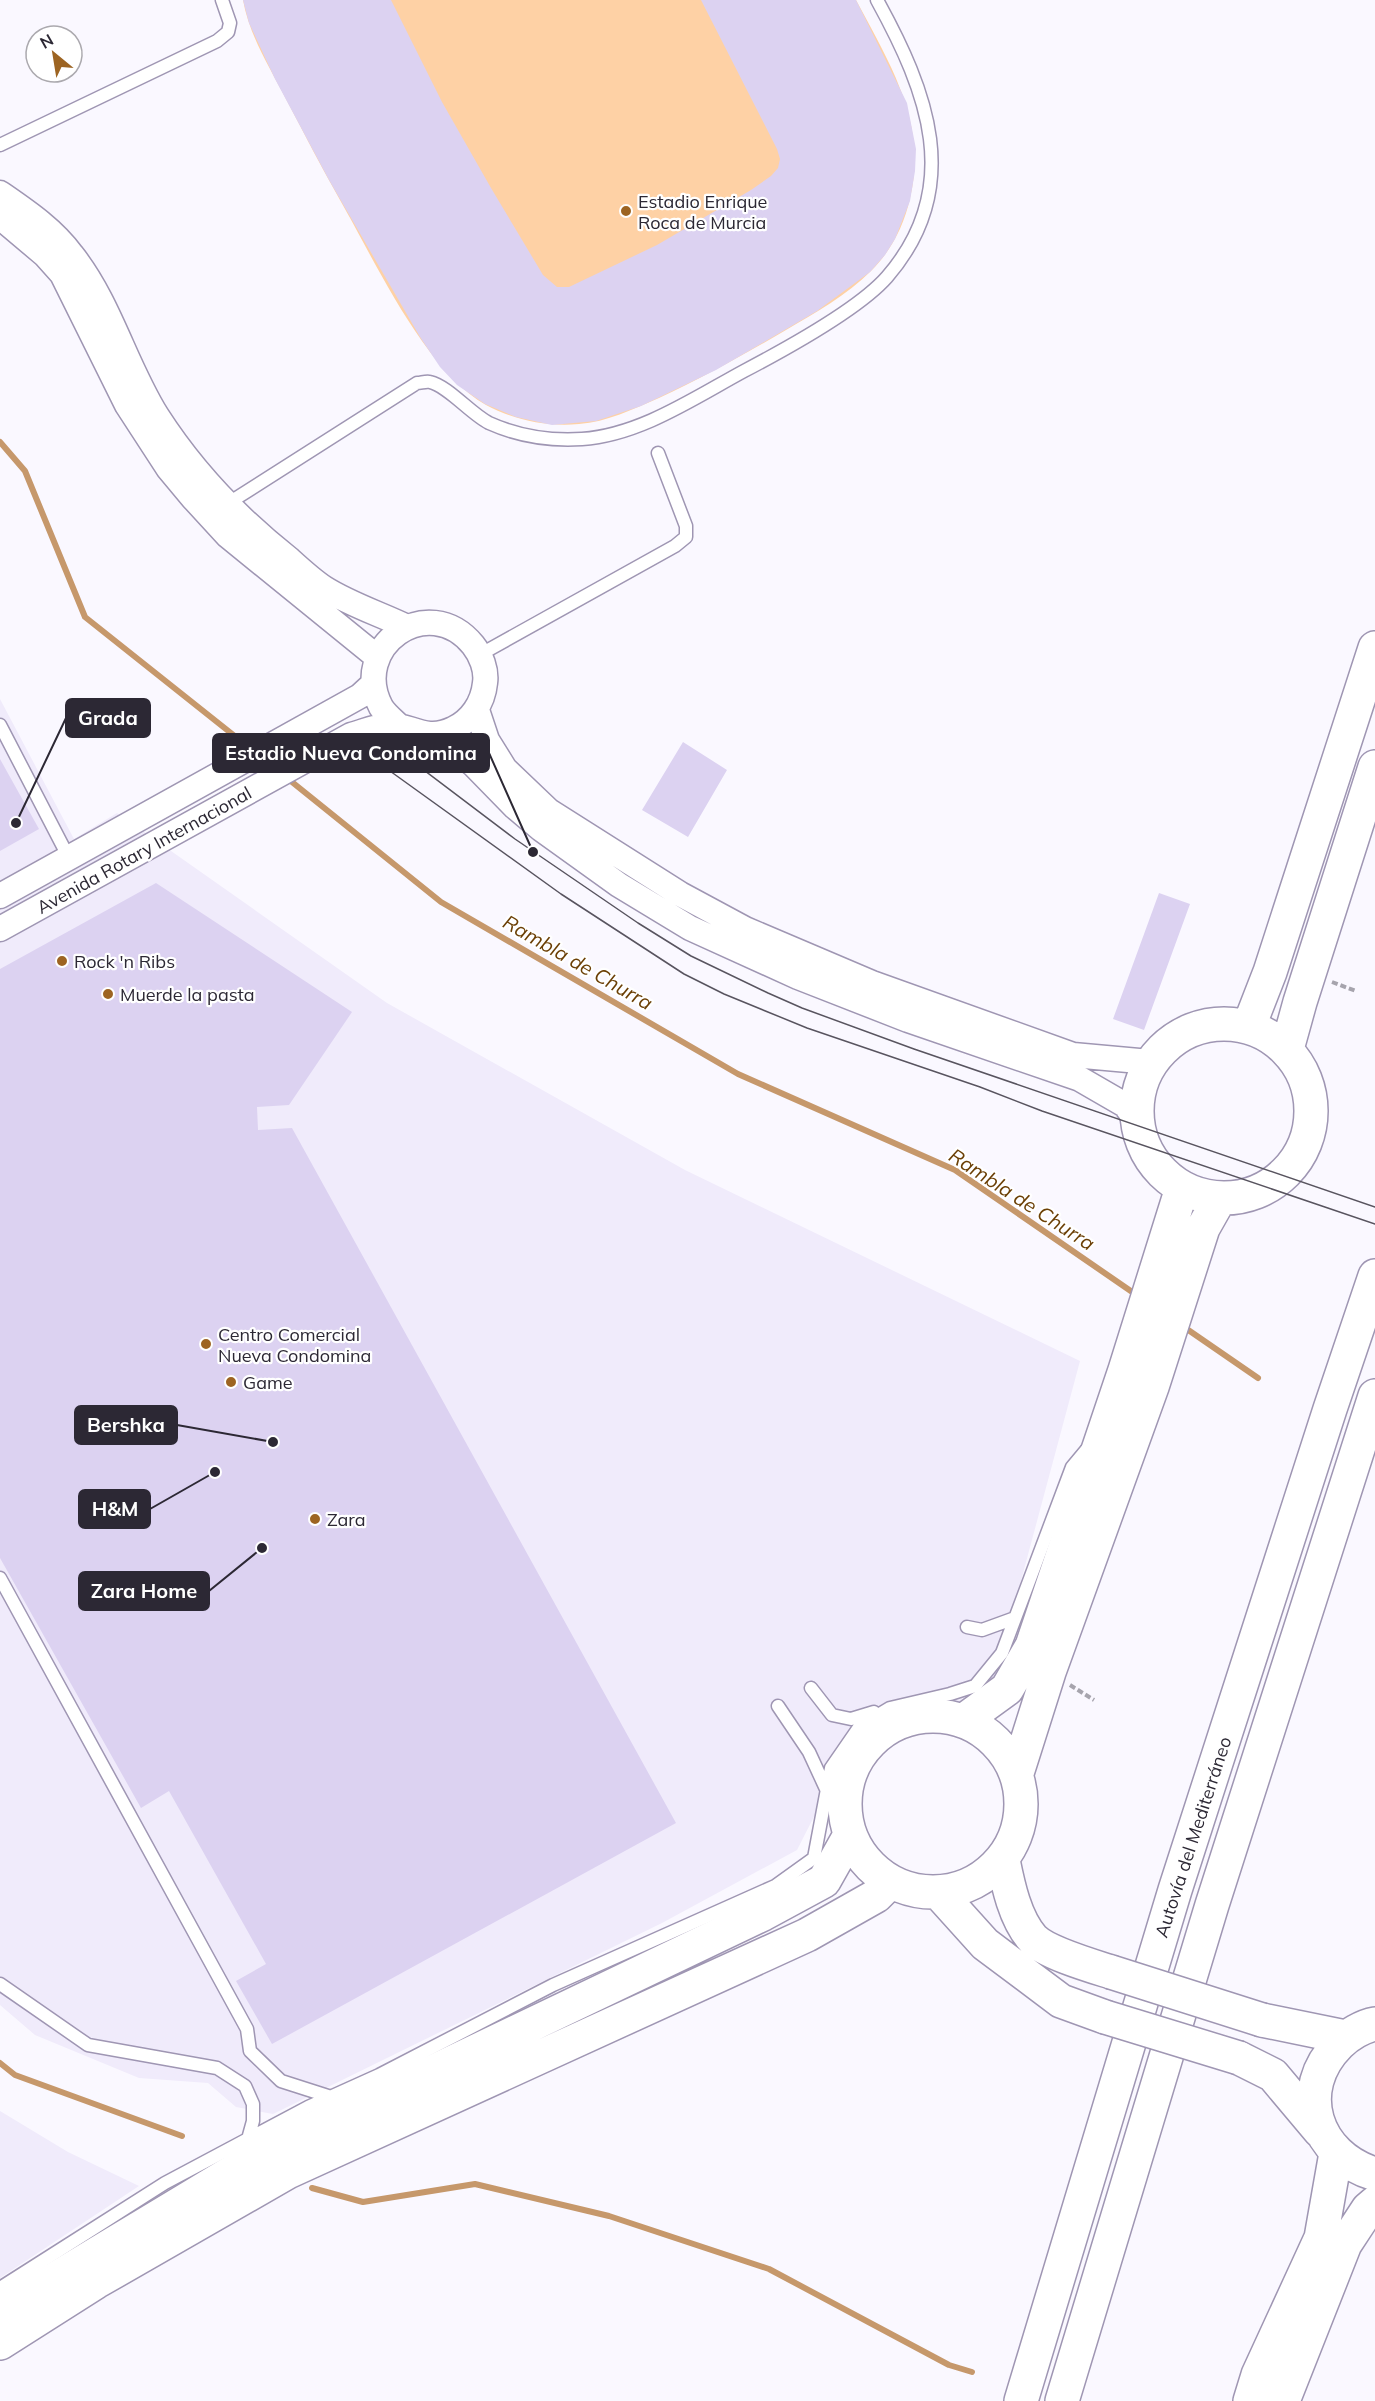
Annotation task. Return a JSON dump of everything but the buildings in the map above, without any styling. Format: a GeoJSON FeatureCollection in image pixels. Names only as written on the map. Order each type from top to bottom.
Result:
{"type":"FeatureCollection","features":[{"type":"Feature","properties":{"kind":"main road"},"geometry":{"type":"LineString","coordinates":[[1249,1026],[1270,972],[1375,648]]}},
{"type":"Feature","properties":{"kind":"main road"},"geometry":{"type":"LineString","coordinates":[[1287,1049],[1375,767]]}},
{"type":"Feature","properties":{"kind":"main road"},"geometry":{"type":"LineString","coordinates":[[963,1721],[1007,1689],[1032,1646],[1104,1426],[1186,1212],[1200,1195],[1220,1198],[1246,1195],[1270,1185],[1290,1168],[1304,1146],[1311,1121],[1311,1095],[1303,1071],[1287,1049],[1249,1026],[1221,1022],[1194,1028],[1169,1041],[1150,1062],[1138,1090],[1136,1120],[1144,1148],[1186,1212],[1152,1387],[1049,1672],[1017,1773]]}},
{"type":"Feature","properties":{"kind":"main road","name":"Autovía del Mediterráneo"},"geometry":{"type":"LineString","coordinates":[[1021,2401],[1175,1890],[1375,1276]]}},
{"type":"Feature","properties":{"kind":"main road"},"geometry":{"type":"LineString","coordinates":[[1062,2401],[1212,1905],[1375,1396]]}},
{"type":"Feature","properties":{"kind":"main road"},"geometry":{"type":"LineString","coordinates":[[935,1716],[963,1721],[986,1732],[1004,1751],[1017,1773],[1020,1798],[1018,1833],[1003,1860],[974,1883],[939,1893],[914,1891],[890,1882],[866,1862],[850,1835],[845,1807],[849,1779],[861,1754],[881,1733],[907,1720],[935,1716]]}},
{"type":"Feature","properties":{"kind":"main road"},"geometry":{"type":"LineString","coordinates":[[0,2312],[269,2150],[763,1914],[824,1881],[850,1835]]}},
{"type":"Feature","properties":{"kind":"main road"},"geometry":{"type":"LineString","coordinates":[[1003,1860],[1012,1903],[1034,1939],[1066,1957],[1262,2020],[1345,2037]]}},
{"type":"Feature","properties":{"kind":"main road"},"geometry":{"type":"LineString","coordinates":[[0,2343],[96,2282],[288,2172],[807,1935],[876,1896],[890,1882]]}},
{"type":"Feature","properties":{"kind":"main road"},"geometry":{"type":"LineString","coordinates":[[939,1893],[985,1944],[1060,2001],[1239,2058],[1273,2075],[1329,2144],[1357,2169],[1375,2174]]}},
{"type":"Feature","properties":{"kind":"main road"},"geometry":{"type":"LineString","coordinates":[[1250,2401],[1258,2375],[1321,2238],[1329,2144],[1316,2114],[1315,2092],[1319,2072],[1330,2053],[1345,2037],[1375,2024]]}},
{"type":"Feature","properties":{"kind":"main road"},"geometry":{"type":"LineString","coordinates":[[1283,2401],[1346,2244],[1368,2209],[1375,2203]]}},
{"type":"Feature","properties":{"kind":"street"},"geometry":{"type":"LineString","coordinates":[[0,193],[60,239],[74,256],[157,415],[207,484],[251,528],[325,588],[407,627]]}},
{"type":"Feature","properties":{"kind":"street"},"geometry":{"type":"LineString","coordinates":[[0,217],[45,255],[62,274],[127,405],[168,468],[193,498],[228,536],[377,657]]}},
{"type":"Feature","properties":{"kind":"street"},"geometry":{"type":"LineString","coordinates":[[438,622],[463,633],[481,654],[486,681],[477,710],[454,729],[435,734],[418,733],[400,727],[382,708],[373,684],[377,657],[390,638],[407,627],[418,623],[438,622]]}},
{"type":"Feature","properties":{"kind":"street","name":"Avenida Rotary Internacional"},"geometry":{"type":"LineString","coordinates":[[0,896],[360,696],[373,684]]}},
{"type":"Feature","properties":{"kind":"street"},"geometry":{"type":"LineString","coordinates":[[477,710],[487,740],[505,769],[549,811],[680,894],[745,929],[872,983],[1073,1055],[1150,1062]]}},
{"type":"Feature","properties":{"kind":"street","name":"Avenida Rotary Internacional"},"geometry":{"type":"LineString","coordinates":[[0,929],[351,735],[386,725],[400,727]]}},
{"type":"Feature","properties":{"kind":"street"},"geometry":{"type":"LineString","coordinates":[[435,734],[474,765],[515,807],[541,829],[618,885],[690,928],[798,977],[875,1007],[1080,1079],[1125,1105],[1136,1120]]}},
{"type":"Feature","properties":{"kind":"lane"},"geometry":{"type":"LineString","coordinates":[[0,145],[217,41],[228,32],[230,23],[222,0]]}},
{"type":"Feature","properties":{"kind":"lane"},"geometry":{"type":"LineString","coordinates":[[227,504],[417,383],[429,382],[442,387],[487,422],[526,435],[583,439],[610,434],[679,407],[754,366],[834,318],[867,295],[887,277],[915,236],[928,203],[932,158],[918,87],[904,50],[877,0]]}},
{"type":"Feature","properties":{"kind":"lane"},"geometry":{"type":"LineString","coordinates":[[481,654],[675,546],[686,537],[686,526],[658,453]]}},
{"type":"Feature","properties":{"kind":"lane"},"geometry":{"type":"LineString","coordinates":[[0,725],[69,858]]}},
{"type":"Feature","properties":{"kind":"lane"},"geometry":{"type":"LineString","coordinates":[[137,853],[148,815]]}},
{"type":"Feature","properties":{"kind":"lane"},"geometry":{"type":"LineString","coordinates":[[811,1688],[832,1715],[851,1719],[975,1686],[1002,1653],[1072,1467],[1104,1426]]}},
{"type":"Feature","properties":{"kind":"lane"},"geometry":{"type":"LineString","coordinates":[[0,1578],[247,2029],[250,2051],[280,2082],[331,2097]]}},
{"type":"Feature","properties":{"kind":"lane"},"geometry":{"type":"LineString","coordinates":[[967,1627],[982,1630],[1016,1618]]}},
{"type":"Feature","properties":{"kind":"lane"},"geometry":{"type":"LineString","coordinates":[[778,1706],[809,1752],[827,1791]]}},
{"type":"Feature","properties":{"kind":"lane"},"geometry":{"type":"LineString","coordinates":[[0,2288],[165,2182],[553,1985],[775,1886],[814,1858],[831,1767],[860,1726],[890,1708]]}},
{"type":"Feature","properties":{"kind":"lane"},"geometry":{"type":"LineString","coordinates":[[0,1984],[88,2045],[217,2068],[246,2086],[253,2104],[253,2121],[248,2139]]}},
{"type":"Feature","properties":{"kind":"lane"},"geometry":{"type":"LineString","coordinates":[[379,2075],[508,2035]]}},
{"type":"Feature","properties":{"kind":"shaded area","name":"Estadio Enrique Roca de Murcia"},"geometry":{"type":"Polygon","coordinates":[[[243,0],[856,0],[893,71],[910,119],[914,144],[914,171],[904,218],[896,238],[885,255],[852,288],[771,339],[659,398],[620,414],[589,423],[567,425],[543,423],[508,415],[486,405],[464,389],[442,367],[403,313],[267,63],[250,26],[243,0]]]}},
{"type":"Feature","properties":{"kind":"shaded area"},"geometry":{"type":"Polygon","coordinates":[[[0,699],[74,839],[117,813],[387,1003],[685,1170],[1080,1361],[993,1685],[964,1700],[881,1734],[827,1791],[797,1850],[662,1923],[273,2114],[236,2107],[208,2083],[139,2078],[35,2035],[0,2005],[0,699]]]}},
{"type":"Feature","properties":{"kind":"shaded area"},"geometry":{"type":"Polygon","coordinates":[[[0,2111],[68,2152],[139,2186],[0,2278],[0,2111]]]}},
{"type":"Feature","properties":{"kind":"waterway","name":"Rambla de Churra"},"geometry":{"type":"LineString","coordinates":[[0,442],[25,471],[85,617],[251,749]]}},
{"type":"Feature","properties":{"kind":"waterway","name":"Rambla de Churra"},"geometry":{"type":"LineString","coordinates":[[287,778],[441,902],[738,1074],[955,1170],[1138,1296]]}},
{"type":"Feature","properties":{"kind":"waterway","name":"Rambla de Churra"},"geometry":{"type":"LineString","coordinates":[[1181,1325],[1258,1378]]}},
{"type":"Feature","properties":{"kind":"waterway"},"geometry":{"type":"LineString","coordinates":[[0,2063],[15,2075],[182,2136]]}},
{"type":"Feature","properties":{"kind":"waterway"},"geometry":{"type":"LineString","coordinates":[[312,2188],[363,2202],[475,2184],[609,2216],[769,2269],[949,2365],[972,2372]]}},
{"type":"Feature","properties":{"kind":"tram line"},"geometry":{"type":"LineString","coordinates":[[396,749],[515,839],[638,923],[691,956],[768,993],[802,1008],[914,1049],[1375,1207]]}},
{"type":"Feature","properties":{"kind":"tram line"},"geometry":{"type":"LineString","coordinates":[[383,766],[561,894],[684,974],[724,994],[807,1028],[980,1087],[1042,1111],[1375,1224]]}},
{"type":"Feature","properties":{"kind":"place","name":"Estadio Enrique Roca de Murcia"},"geometry":{"type":"Point","coordinates":[626,211]}},
{"type":"Feature","properties":{"kind":"place","name":"Grada"},"geometry":{"type":"Point","coordinates":[16,823]}},
{"type":"Feature","properties":{"kind":"place","name":"Estadio Nueva Condomina"},"geometry":{"type":"Point","coordinates":[533,852]}},
{"type":"Feature","properties":{"kind":"place","name":"Rock 'n Ribs"},"geometry":{"type":"Point","coordinates":[62,961]}},
{"type":"Feature","properties":{"kind":"place","name":"Muerde la pasta"},"geometry":{"type":"Point","coordinates":[108,994]}},
{"type":"Feature","properties":{"kind":"place","name":"Centro Comercial Nueva Condomina"},"geometry":{"type":"Point","coordinates":[206,1344]}},
{"type":"Feature","properties":{"kind":"place","name":"Game"},"geometry":{"type":"Point","coordinates":[231,1382]}},
{"type":"Feature","properties":{"kind":"place","name":"Bershka"},"geometry":{"type":"Point","coordinates":[273,1442]}},
{"type":"Feature","properties":{"kind":"place","name":"H&M"},"geometry":{"type":"Point","coordinates":[215,1472]}},
{"type":"Feature","properties":{"kind":"place","name":"Zara"},"geometry":{"type":"Point","coordinates":[315,1519]}},
{"type":"Feature","properties":{"kind":"place","name":"Zara Home"},"geometry":{"type":"Point","coordinates":[262,1548]}}]}
